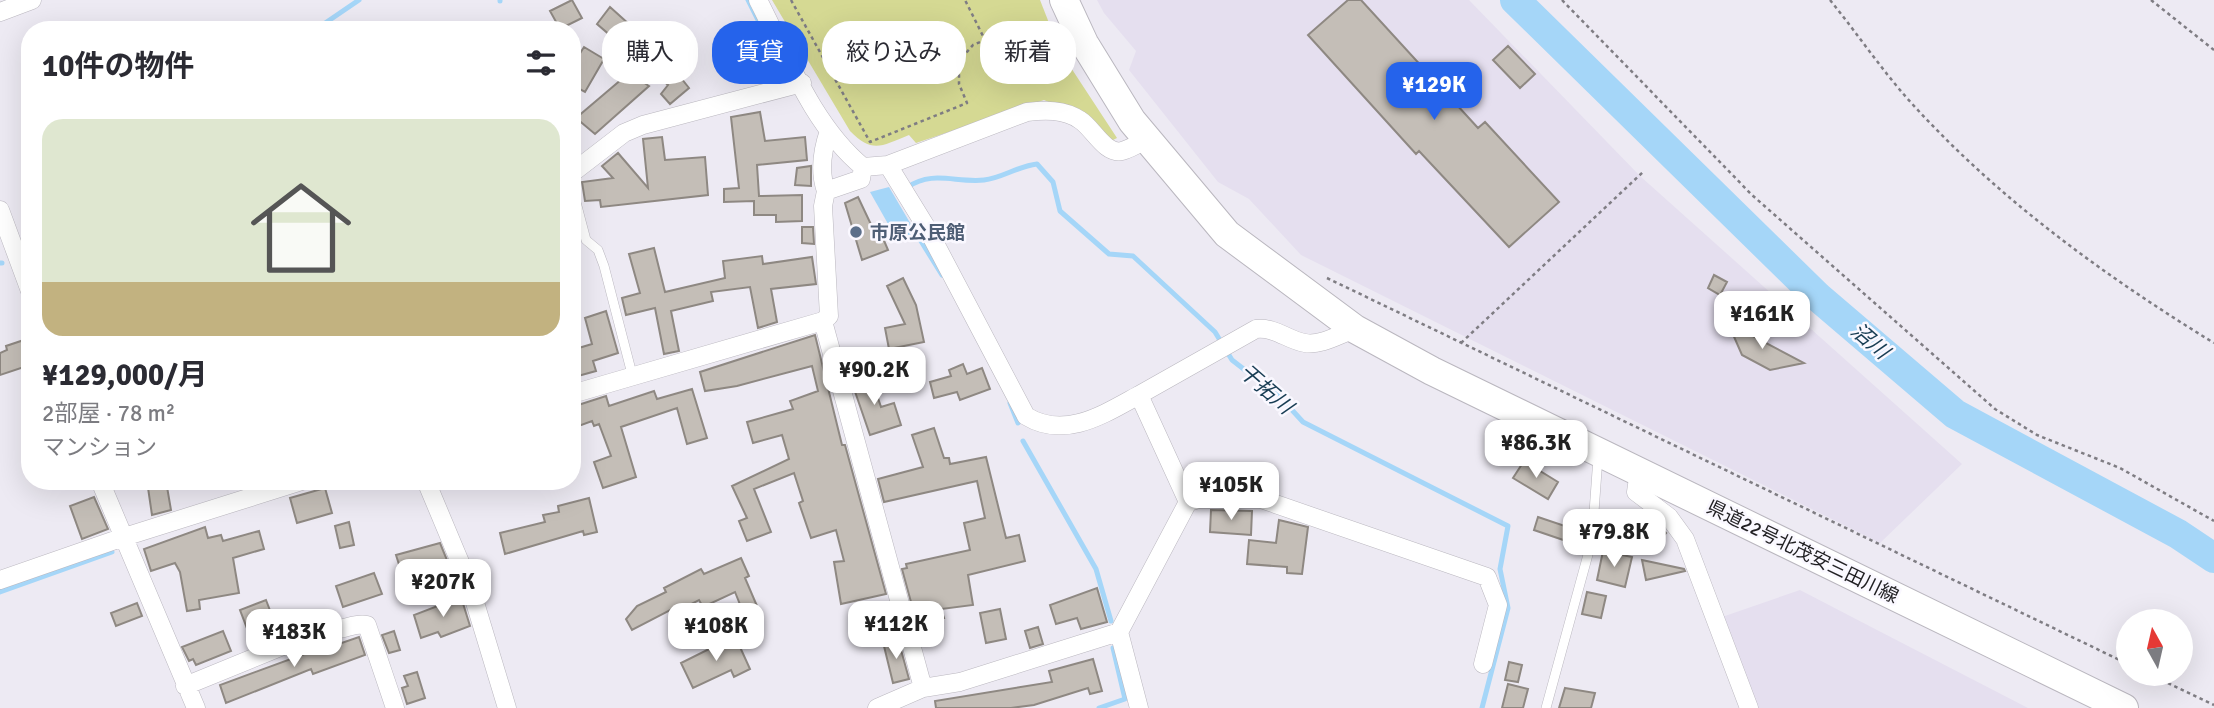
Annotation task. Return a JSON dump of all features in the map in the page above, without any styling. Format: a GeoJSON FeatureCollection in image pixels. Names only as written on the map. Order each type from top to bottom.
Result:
{"type":"FeatureCollection","features":[{"type":"Feature","properties":{"kind":"main road","name":"県道22号北茂安三田川線"},"geometry":{"type":"LineString","coordinates":[[1064,0],[1084,43],[1132,121],[1227,234],[1355,329],[1432,371],[1598,453],[2124,708]]}},
{"type":"Feature","properties":{"kind":"street"},"geometry":{"type":"LineString","coordinates":[[0,12],[32,0]]}},
{"type":"Feature","properties":{"kind":"street"},"geometry":{"type":"LineString","coordinates":[[758,0],[769,21]]}},
{"type":"Feature","properties":{"kind":"street"},"geometry":{"type":"LineString","coordinates":[[581,166],[624,133],[643,125],[798,84]]}},
{"type":"Feature","properties":{"kind":"street"},"geometry":{"type":"LineString","coordinates":[[803,84],[829,131],[863,167],[888,165],[1027,112],[1042,110],[1060,111],[1080,119],[1110,150],[1121,152],[1147,139]]}},
{"type":"Feature","properties":{"kind":"street"},"geometry":{"type":"LineString","coordinates":[[581,391],[632,374],[823,321],[829,316],[823,206],[826,191],[822,180],[822,151],[829,131]]}},
{"type":"Feature","properties":{"kind":"street"},"geometry":{"type":"LineString","coordinates":[[888,165],[928,230],[1026,416],[1036,422],[1067,426],[1089,422],[1256,330],[1270,328],[1304,343],[1315,343],[1355,329]]}},
{"type":"Feature","properties":{"kind":"street"},"geometry":{"type":"LineString","coordinates":[[826,191],[861,180],[863,167]]}},
{"type":"Feature","properties":{"kind":"street"},"geometry":{"type":"LineString","coordinates":[[0,210],[7,248],[21,274]]}},
{"type":"Feature","properties":{"kind":"street"},"geometry":{"type":"LineString","coordinates":[[823,321],[836,377],[883,533],[923,688]]}},
{"type":"Feature","properties":{"kind":"street"},"geometry":{"type":"LineString","coordinates":[[1139,395],[1188,502]]}},
{"type":"Feature","properties":{"kind":"street"},"geometry":{"type":"LineString","coordinates":[[1639,471],[1636,492],[1668,517],[1685,539],[1749,708]]}},
{"type":"Feature","properties":{"kind":"street"},"geometry":{"type":"LineString","coordinates":[[103,490],[121,538],[196,708]]}},
{"type":"Feature","properties":{"kind":"street"},"geometry":{"type":"LineString","coordinates":[[0,580],[273,490]]}},
{"type":"Feature","properties":{"kind":"street"},"geometry":{"type":"LineString","coordinates":[[430,490],[470,586],[507,708]]}},
{"type":"Feature","properties":{"kind":"street"},"geometry":{"type":"LineString","coordinates":[[1139,708],[1119,632],[1188,502],[1199,499],[1261,499],[1487,577],[1498,605],[1483,664]]}},
{"type":"Feature","properties":{"kind":"street"},"geometry":{"type":"LineString","coordinates":[[185,686],[327,628],[337,632],[359,624],[367,625],[395,708]]}},
{"type":"Feature","properties":{"kind":"street"},"geometry":{"type":"LineString","coordinates":[[877,708],[923,688],[960,682],[1119,632]]}},
{"type":"Feature","properties":{"kind":"lane"},"geometry":{"type":"LineString","coordinates":[[581,221],[586,240],[598,250],[604,266],[632,374]]}},
{"type":"Feature","properties":{"kind":"lane"},"geometry":{"type":"LineString","coordinates":[[1546,708],[1592,540],[1598,453]]}},
{"type":"Feature","properties":{"kind":"path"},"geometry":{"type":"LineString","coordinates":[[791,0],[870,142],[967,103],[959,85],[958,61],[973,45],[985,40],[965,0]]}},
{"type":"Feature","properties":{"kind":"path"},"geometry":{"type":"LineString","coordinates":[[1562,0],[1752,195],[1995,408],[2037,435],[2120,468],[2214,520]]}},
{"type":"Feature","properties":{"kind":"path"},"geometry":{"type":"LineString","coordinates":[[1830,0],[1906,96],[1985,176],[2134,294],[2214,343]]}},
{"type":"Feature","properties":{"kind":"path"},"geometry":{"type":"LineString","coordinates":[[2151,0],[2214,50]]}},
{"type":"Feature","properties":{"kind":"path"},"geometry":{"type":"LineString","coordinates":[[1461,343],[1643,172]]}},
{"type":"Feature","properties":{"kind":"path"},"geometry":{"type":"LineString","coordinates":[[1317,274],[2116,658]]}},
{"type":"Feature","properties":{"kind":"path"},"geometry":{"type":"LineString","coordinates":[[2174,686],[2214,705]]}},
{"type":"Feature","properties":{"kind":"shaded area"},"geometry":{"type":"Polygon","coordinates":[[[1097,0],[1469,0],[1640,176],[1962,464],[1880,543],[1301,255],[1249,199],[1218,182],[1129,70],[1136,51],[1104,13],[1097,0]]]}},
{"type":"Feature","properties":{"kind":"shaded area"},"geometry":{"type":"Polygon","coordinates":[[[1800,590],[2028,708],[1756,708],[1722,617],[1800,590]]]}},
{"type":"Feature","properties":{"kind":"green space"},"geometry":{"type":"Polygon","coordinates":[[[772,0],[1040,0],[1048,21],[980,21],[980,84],[1076,84],[1076,75],[1117,138],[1109,142],[1083,117],[1044,100],[916,143],[909,135],[884,145],[865,143],[850,131],[822,84],[966,84],[966,21],[822,21],[822,84],[808,60],[808,21],[785,21],[772,0]]]}},
{"type":"Feature","properties":{"kind":"water"},"geometry":{"type":"Polygon","coordinates":[[[889,187],[916,233],[896,238],[870,192],[889,187]]]}},
{"type":"Feature","properties":{"kind":"building"},"geometry":{"type":"Polygon","coordinates":[[[572,0],[582,18],[576,21],[556,21],[550,11],[572,0]]]}},
{"type":"Feature","properties":{"kind":"building"},"geometry":{"type":"Polygon","coordinates":[[[1348,0],[1361,0],[1478,128],[1485,122],[1559,202],[1509,247],[1419,151],[1416,154],[1308,35],[1348,0]]]}},
{"type":"Feature","properties":{"kind":"building"},"geometry":{"type":"Polygon","coordinates":[[[610,7],[626,21],[602,21],[602,28],[597,24],[610,7]]]}},
{"type":"Feature","properties":{"kind":"building"},"geometry":{"type":"Polygon","coordinates":[[[1508,46],[1535,74],[1520,88],[1493,60],[1508,46]]]}},
{"type":"Feature","properties":{"kind":"building"},"geometry":{"type":"Polygon","coordinates":[[[584,47],[602,58],[602,62],[585,92],[581,90],[581,52],[584,47]]]}},
{"type":"Feature","properties":{"kind":"building"},"geometry":{"type":"Polygon","coordinates":[[[616,84],[649,86],[595,134],[581,122],[581,114],[616,84]]]}},
{"type":"Feature","properties":{"kind":"building"},"geometry":{"type":"Polygon","coordinates":[[[686,84],[689,88],[670,104],[661,94],[668,85],[686,84]]]}},
{"type":"Feature","properties":{"kind":"building"},"geometry":{"type":"Polygon","coordinates":[[[760,112],[765,141],[805,137],[807,160],[757,165],[759,196],[802,195],[802,221],[776,222],[776,215],[754,215],[754,201],[724,202],[724,189],[739,188],[731,117],[760,112]]]}},
{"type":"Feature","properties":{"kind":"building"},"geometry":{"type":"Polygon","coordinates":[[[662,137],[665,160],[705,157],[708,195],[601,207],[600,200],[585,201],[582,182],[613,178],[602,166],[618,153],[648,188],[643,139],[662,137]]]}},
{"type":"Feature","properties":{"kind":"building"},"geometry":{"type":"Polygon","coordinates":[[[811,166],[811,186],[795,185],[797,168],[811,166]]]}},
{"type":"Feature","properties":{"kind":"building"},"geometry":{"type":"Polygon","coordinates":[[[858,197],[875,233],[880,231],[888,250],[862,260],[845,203],[858,197]]]}},
{"type":"Feature","properties":{"kind":"building"},"geometry":{"type":"Polygon","coordinates":[[[802,227],[813,227],[814,244],[802,243],[802,227]]]}},
{"type":"Feature","properties":{"kind":"building"},"geometry":{"type":"Polygon","coordinates":[[[654,248],[665,292],[725,278],[723,261],[762,256],[763,264],[812,257],[816,284],[771,289],[777,322],[758,328],[750,287],[711,292],[713,301],[671,311],[679,351],[664,354],[655,308],[626,315],[622,298],[640,293],[629,254],[654,248]]]}},
{"type":"Feature","properties":{"kind":"building"},"geometry":{"type":"Polygon","coordinates":[[[1714,275],[1727,282],[1720,295],[1708,288],[1714,275]]]}},
{"type":"Feature","properties":{"kind":"building"},"geometry":{"type":"Polygon","coordinates":[[[903,278],[916,305],[924,342],[889,349],[885,328],[905,324],[887,286],[903,278]]]}},
{"type":"Feature","properties":{"kind":"building"},"geometry":{"type":"Polygon","coordinates":[[[606,311],[618,353],[593,361],[596,371],[581,375],[581,347],[592,344],[585,318],[606,311]]]}},
{"type":"Feature","properties":{"kind":"building"},"geometry":{"type":"Polygon","coordinates":[[[1728,323],[1804,363],[1770,370],[1742,355],[1728,323]]]}},
{"type":"Feature","properties":{"kind":"building"},"geometry":{"type":"Polygon","coordinates":[[[815,335],[842,445],[845,445],[886,594],[841,604],[834,562],[844,561],[836,530],[811,538],[799,503],[803,501],[794,473],[754,489],[771,532],[747,541],[739,521],[747,518],[732,486],[789,459],[782,435],[753,443],[747,422],[793,409],[790,401],[818,391],[812,366],[737,386],[705,391],[700,372],[815,335]]]}},
{"type":"Feature","properties":{"kind":"building"},"geometry":{"type":"Polygon","coordinates":[[[21,341],[21,368],[0,375],[0,353],[7,350],[6,346],[21,341]]]}},
{"type":"Feature","properties":{"kind":"building"},"geometry":{"type":"Polygon","coordinates":[[[963,364],[967,374],[982,368],[990,389],[960,400],[957,392],[934,398],[930,382],[951,376],[949,370],[963,364]]]}},
{"type":"Feature","properties":{"kind":"building"},"geometry":{"type":"Polygon","coordinates":[[[870,374],[881,407],[894,403],[901,425],[870,435],[851,380],[870,374]]]}},
{"type":"Feature","properties":{"kind":"building"},"geometry":{"type":"Polygon","coordinates":[[[692,389],[707,438],[687,444],[677,408],[621,427],[636,477],[603,488],[594,462],[611,456],[599,424],[594,426],[592,421],[581,425],[581,404],[606,396],[609,406],[654,391],[657,399],[692,389]]]}},
{"type":"Feature","properties":{"kind":"building"},"geometry":{"type":"Polygon","coordinates":[[[934,428],[944,458],[949,458],[950,464],[986,457],[1006,538],[1019,535],[1025,561],[968,575],[973,605],[941,609],[944,618],[917,624],[902,569],[907,568],[906,564],[970,550],[964,523],[985,518],[977,481],[884,502],[878,479],[923,467],[912,435],[934,428]]]}},
{"type":"Feature","properties":{"kind":"building"},"geometry":{"type":"Polygon","coordinates":[[[1524,461],[1558,482],[1548,499],[1513,478],[1524,461]]]}},
{"type":"Feature","properties":{"kind":"building"},"geometry":{"type":"Polygon","coordinates":[[[148,490],[168,490],[171,510],[152,515],[148,490]]]}},
{"type":"Feature","properties":{"kind":"building"},"geometry":{"type":"Polygon","coordinates":[[[326,490],[332,513],[297,523],[290,498],[326,490]]]}},
{"type":"Feature","properties":{"kind":"building"},"geometry":{"type":"Polygon","coordinates":[[[94,497],[108,529],[82,539],[70,506],[94,497]]]}},
{"type":"Feature","properties":{"kind":"building"},"geometry":{"type":"Polygon","coordinates":[[[589,498],[597,532],[584,535],[583,531],[505,554],[500,533],[545,522],[543,515],[559,512],[558,506],[589,498]]]}},
{"type":"Feature","properties":{"kind":"building"},"geometry":{"type":"Polygon","coordinates":[[[1211,510],[1252,511],[1251,535],[1210,532],[1211,510]]]}},
{"type":"Feature","properties":{"kind":"building"},"geometry":{"type":"Polygon","coordinates":[[[1538,517],[1577,530],[1572,543],[1534,530],[1538,517]]]}},
{"type":"Feature","properties":{"kind":"building"},"geometry":{"type":"Polygon","coordinates":[[[1651,517],[1666,533],[1655,545],[1639,530],[1651,517]]]}},
{"type":"Feature","properties":{"kind":"building"},"geometry":{"type":"Polygon","coordinates":[[[1279,520],[1308,527],[1302,574],[1287,573],[1287,567],[1247,564],[1249,540],[1276,543],[1279,520]]]}},
{"type":"Feature","properties":{"kind":"building"},"geometry":{"type":"Polygon","coordinates":[[[349,522],[354,545],[340,548],[335,526],[349,522]]]}},
{"type":"Feature","properties":{"kind":"building"},"geometry":{"type":"Polygon","coordinates":[[[205,527],[208,538],[221,535],[223,541],[259,531],[264,549],[233,558],[239,593],[199,600],[200,609],[187,611],[180,572],[175,563],[151,571],[144,549],[205,527]]]}},
{"type":"Feature","properties":{"kind":"building"},"geometry":{"type":"Polygon","coordinates":[[[440,543],[449,565],[403,577],[396,555],[440,543]]]}},
{"type":"Feature","properties":{"kind":"building"},"geometry":{"type":"Polygon","coordinates":[[[1603,551],[1632,557],[1625,587],[1597,580],[1603,551]]]}},
{"type":"Feature","properties":{"kind":"building"},"geometry":{"type":"Polygon","coordinates":[[[741,558],[749,576],[745,578],[757,606],[743,612],[735,592],[703,607],[699,600],[676,612],[674,608],[632,630],[626,619],[637,606],[666,592],[664,588],[701,569],[704,574],[741,558]]]}},
{"type":"Feature","properties":{"kind":"building"},"geometry":{"type":"Polygon","coordinates":[[[1642,560],[1684,569],[1685,571],[1646,580],[1642,560]]]}},
{"type":"Feature","properties":{"kind":"building"},"geometry":{"type":"Polygon","coordinates":[[[374,573],[382,594],[343,607],[336,586],[374,573]]]}},
{"type":"Feature","properties":{"kind":"building"},"geometry":{"type":"Polygon","coordinates":[[[1097,588],[1107,622],[1081,629],[1077,618],[1056,624],[1050,605],[1097,588]]]}},
{"type":"Feature","properties":{"kind":"building"},"geometry":{"type":"Polygon","coordinates":[[[1587,592],[1606,596],[1601,618],[1582,614],[1587,592]]]}},
{"type":"Feature","properties":{"kind":"building"},"geometry":{"type":"Polygon","coordinates":[[[461,597],[470,626],[441,637],[438,632],[421,638],[414,615],[461,597]]]}},
{"type":"Feature","properties":{"kind":"building"},"geometry":{"type":"Polygon","coordinates":[[[266,600],[274,621],[248,631],[240,610],[266,600]]]}},
{"type":"Feature","properties":{"kind":"building"},"geometry":{"type":"Polygon","coordinates":[[[137,603],[142,616],[116,626],[111,613],[137,603]]]}},
{"type":"Feature","properties":{"kind":"building"},"geometry":{"type":"Polygon","coordinates":[[[1000,609],[1006,639],[986,643],[980,613],[1000,609]]]}},
{"type":"Feature","properties":{"kind":"building"},"geometry":{"type":"Polygon","coordinates":[[[1038,627],[1043,644],[1030,648],[1025,631],[1038,627]]]}},
{"type":"Feature","properties":{"kind":"building"},"geometry":{"type":"Polygon","coordinates":[[[223,631],[231,651],[196,665],[193,659],[189,661],[182,647],[223,631]]]}},
{"type":"Feature","properties":{"kind":"building"},"geometry":{"type":"Polygon","coordinates":[[[394,631],[400,650],[389,653],[382,635],[394,631]]]}},
{"type":"Feature","properties":{"kind":"building"},"geometry":{"type":"Polygon","coordinates":[[[735,636],[750,669],[734,677],[731,670],[693,688],[681,663],[735,636]]]}},
{"type":"Feature","properties":{"kind":"building"},"geometry":{"type":"Polygon","coordinates":[[[359,637],[365,655],[313,674],[311,669],[226,703],[220,685],[329,645],[330,647],[359,637]]]}},
{"type":"Feature","properties":{"kind":"building"},"geometry":{"type":"Polygon","coordinates":[[[898,639],[909,679],[893,683],[883,642],[898,639]]]}},
{"type":"Feature","properties":{"kind":"building"},"geometry":{"type":"Polygon","coordinates":[[[1093,659],[1102,691],[1090,694],[1088,688],[1034,705],[1011,708],[936,708],[935,701],[1052,682],[1049,671],[1093,659]]]}},
{"type":"Feature","properties":{"kind":"building"},"geometry":{"type":"Polygon","coordinates":[[[1509,662],[1522,665],[1518,682],[1505,680],[1509,662]]]}},
{"type":"Feature","properties":{"kind":"building"},"geometry":{"type":"Polygon","coordinates":[[[417,672],[425,698],[407,704],[402,688],[408,686],[404,676],[417,672]]]}},
{"type":"Feature","properties":{"kind":"building"},"geometry":{"type":"Polygon","coordinates":[[[1508,684],[1528,689],[1523,708],[1502,708],[1508,684]]]}},
{"type":"Feature","properties":{"kind":"building"},"geometry":{"type":"Polygon","coordinates":[[[1565,688],[1595,693],[1591,708],[1559,708],[1565,688]]]}},
{"type":"Feature","properties":{"kind":"waterway"},"geometry":{"type":"LineString","coordinates":[[328,21],[359,0]]}},
{"type":"Feature","properties":{"kind":"waterway"},"geometry":{"type":"LineString","coordinates":[[748,0],[758,21]]}},
{"type":"Feature","properties":{"kind":"waterway","name":"沼川"},"geometry":{"type":"LineString","coordinates":[[1515,0],[1818,297],[1955,414],[2178,534],[2214,558]]}},
{"type":"Feature","properties":{"kind":"waterway","name":"干拓川"},"geometry":{"type":"LineString","coordinates":[[908,187],[935,178],[991,179],[1037,164],[1053,182],[1060,211],[1109,254],[1133,256],[1215,332],[1232,360],[1281,398],[1303,422],[1508,526],[1500,569],[1508,608],[1482,708]]}},
{"type":"Feature","properties":{"kind":"waterway"},"geometry":{"type":"LineString","coordinates":[[916,233],[942,275]]}},
{"type":"Feature","properties":{"kind":"waterway"},"geometry":{"type":"LineString","coordinates":[[1010,403],[1018,423]]}},
{"type":"Feature","properties":{"kind":"waterway"},"geometry":{"type":"LineString","coordinates":[[1023,441],[1096,569],[1111,621]]}},
{"type":"Feature","properties":{"kind":"waterway"},"geometry":{"type":"LineString","coordinates":[[0,592],[112,552]]}},
{"type":"Feature","properties":{"kind":"waterway"},"geometry":{"type":"LineString","coordinates":[[1099,708],[1125,699],[1113,648]]}},
{"type":"Feature","properties":{"kind":"place","name":"市原公民館"},"geometry":{"type":"Point","coordinates":[856,232]}}]}
